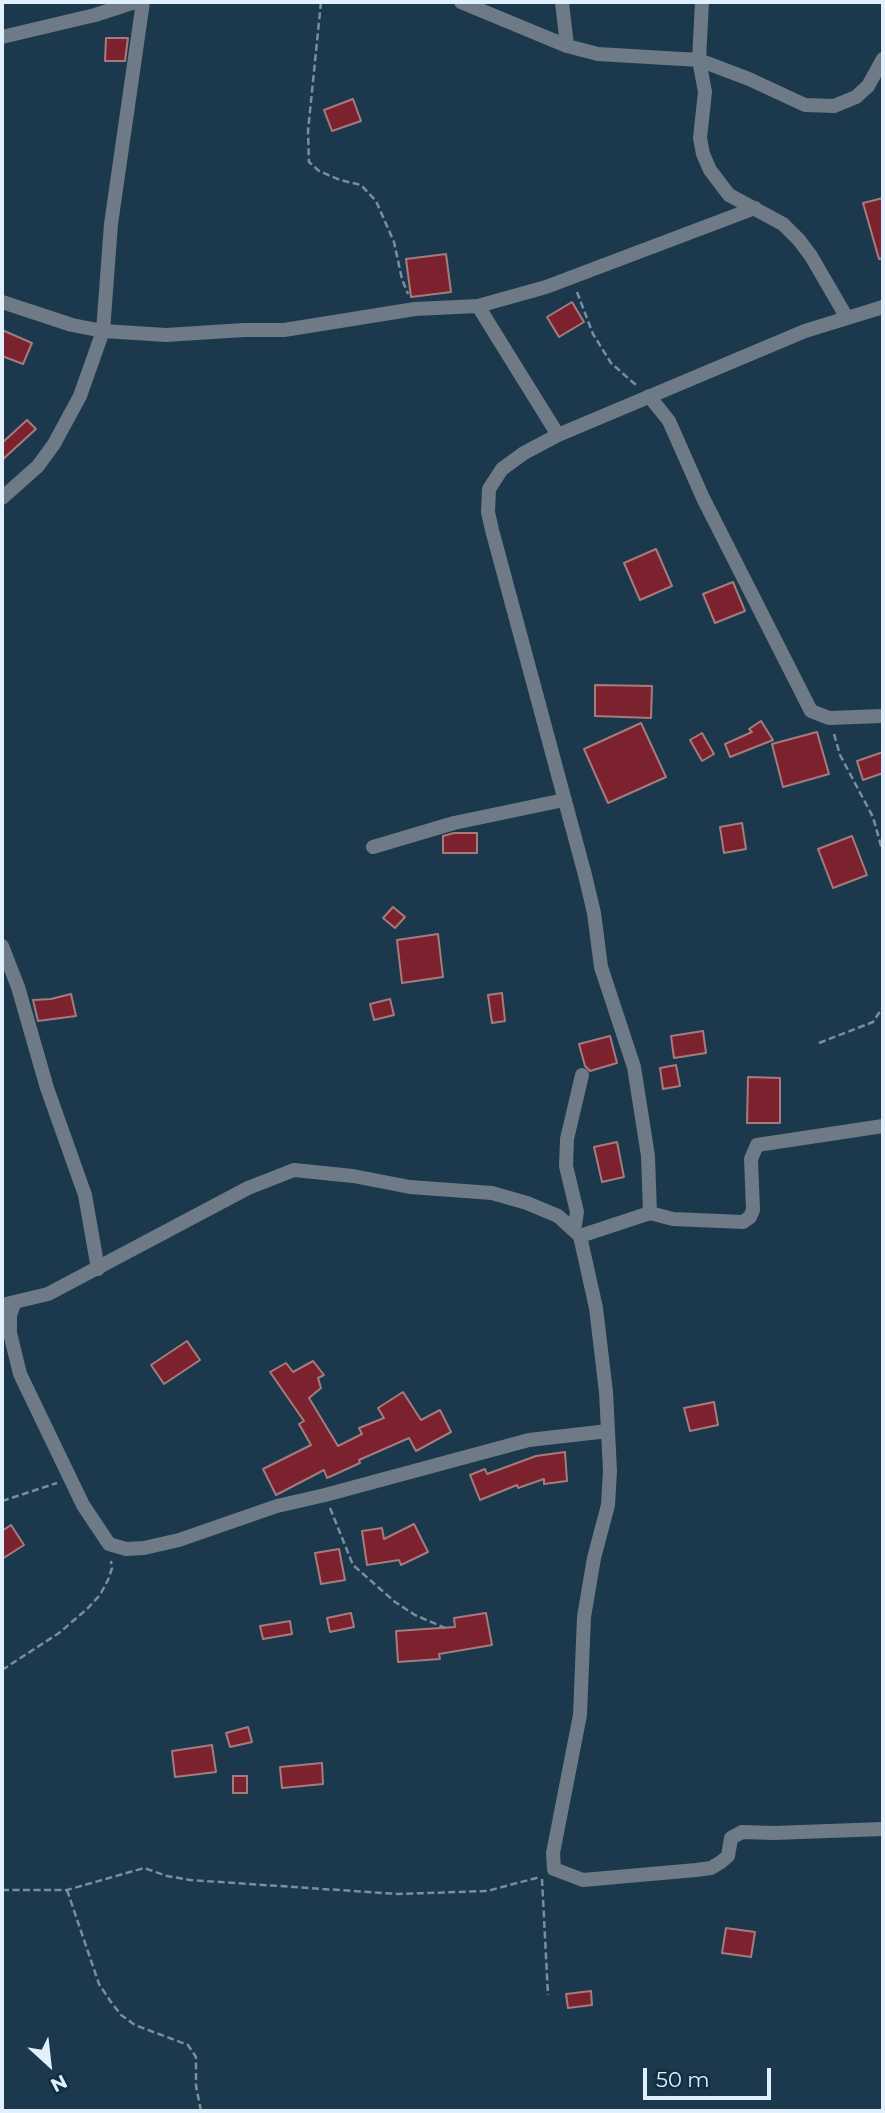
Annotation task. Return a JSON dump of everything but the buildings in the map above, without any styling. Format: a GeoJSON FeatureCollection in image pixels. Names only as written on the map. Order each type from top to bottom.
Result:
{"type":"FeatureCollection","features":[{"type":"Feature","properties":{"kind":"street"},"geometry":{"type":"LineString","coordinates":[[2,37],[95,15],[135,2]]}},
{"type":"Feature","properties":{"kind":"street"},"geometry":{"type":"LineString","coordinates":[[2,498],[38,466],[54,444],[80,396],[103,331],[111,223],[144,2]]}},
{"type":"Feature","properties":{"kind":"street"},"geometry":{"type":"LineString","coordinates":[[461,2],[567,46],[598,54],[699,60],[805,105],[834,106],[856,97],[868,86],[883,59]]}},
{"type":"Feature","properties":{"kind":"street"},"geometry":{"type":"LineString","coordinates":[[562,2],[567,46]]}},
{"type":"Feature","properties":{"kind":"street"},"geometry":{"type":"LineString","coordinates":[[702,2],[699,60],[705,92],[700,138],[703,154],[719,184],[729,195],[783,224],[799,240],[847,318]]}},
{"type":"Feature","properties":{"kind":"street"},"geometry":{"type":"LineString","coordinates":[[2,302],[72,325],[103,331],[166,335],[285,330],[415,309],[478,306],[571,278],[755,208]]}},
{"type":"Feature","properties":{"kind":"street"},"geometry":{"type":"LineString","coordinates":[[478,306],[558,435]]}},
{"type":"Feature","properties":{"kind":"street"},"geometry":{"type":"LineString","coordinates":[[650,1213],[648,1156],[634,1067],[601,967],[594,913],[488,512],[489,489],[502,469],[524,453],[558,435],[805,331],[883,307]]}},
{"type":"Feature","properties":{"kind":"street"},"geometry":{"type":"LineString","coordinates":[[649,396],[662,411],[680,443],[703,498],[811,711],[829,718],[883,716]]}},
{"type":"Feature","properties":{"kind":"street"},"geometry":{"type":"LineString","coordinates":[[373,847],[454,823],[564,800]]}},
{"type":"Feature","properties":{"kind":"street"},"geometry":{"type":"LineString","coordinates":[[2,946],[18,987],[47,1088],[85,1195],[98,1269]]}},
{"type":"Feature","properties":{"kind":"street"},"geometry":{"type":"LineString","coordinates":[[582,1075],[567,1139],[566,1166],[577,1212],[577,1233],[596,1308],[610,1471],[608,1505],[594,1558],[584,1617],[580,1715],[553,1853],[554,1869],[583,1880],[696,1870],[711,1868],[721,1862],[727,1856],[731,1838],[742,1832],[883,1829]]}},
{"type":"Feature","properties":{"kind":"street"},"geometry":{"type":"LineString","coordinates":[[577,1233],[650,1213],[673,1219],[743,1222],[754,1210],[751,1158],[757,1145],[883,1126]]}},
{"type":"Feature","properties":{"kind":"street"},"geometry":{"type":"LineString","coordinates":[[577,1233],[558,1216],[492,1193],[410,1187],[353,1176],[294,1170],[248,1188],[48,1294],[8,1304],[10,1333],[20,1374],[69,1479],[109,1544],[126,1549],[179,1541],[277,1506],[528,1440],[608,1431]]}},
{"type":"Feature","properties":{"kind":"path"},"geometry":{"type":"LineString","coordinates":[[320,2],[308,131],[309,162],[319,171],[361,185],[376,201],[394,242],[402,279],[415,309]]}},
{"type":"Feature","properties":{"kind":"path"},"geometry":{"type":"LineString","coordinates":[[571,278],[593,334],[611,363],[649,396]]}},
{"type":"Feature","properties":{"kind":"path"},"geometry":{"type":"LineString","coordinates":[[829,718],[840,755],[873,817],[883,853]]}},
{"type":"Feature","properties":{"kind":"path"},"geometry":{"type":"LineString","coordinates":[[820,1043],[873,1022],[883,1007]]}},
{"type":"Feature","properties":{"kind":"path"},"geometry":{"type":"LineString","coordinates":[[2,1501],[69,1479]]}},
{"type":"Feature","properties":{"kind":"path"},"geometry":{"type":"LineString","coordinates":[[325,1495],[354,1565],[395,1602],[415,1615],[445,1628]]}},
{"type":"Feature","properties":{"kind":"path"},"geometry":{"type":"LineString","coordinates":[[2,1670],[59,1633],[100,1595],[112,1568],[109,1544]]}},
{"type":"Feature","properties":{"kind":"path"},"geometry":{"type":"LineString","coordinates":[[2,1890],[67,1890],[144,1868],[190,1880],[398,1894],[487,1891],[542,1876],[548,1995]]}},
{"type":"Feature","properties":{"kind":"path"},"geometry":{"type":"LineString","coordinates":[[67,1890],[99,1984],[121,2015],[135,2025],[188,2045],[196,2057],[196,2086],[201,2111]]}}]}
